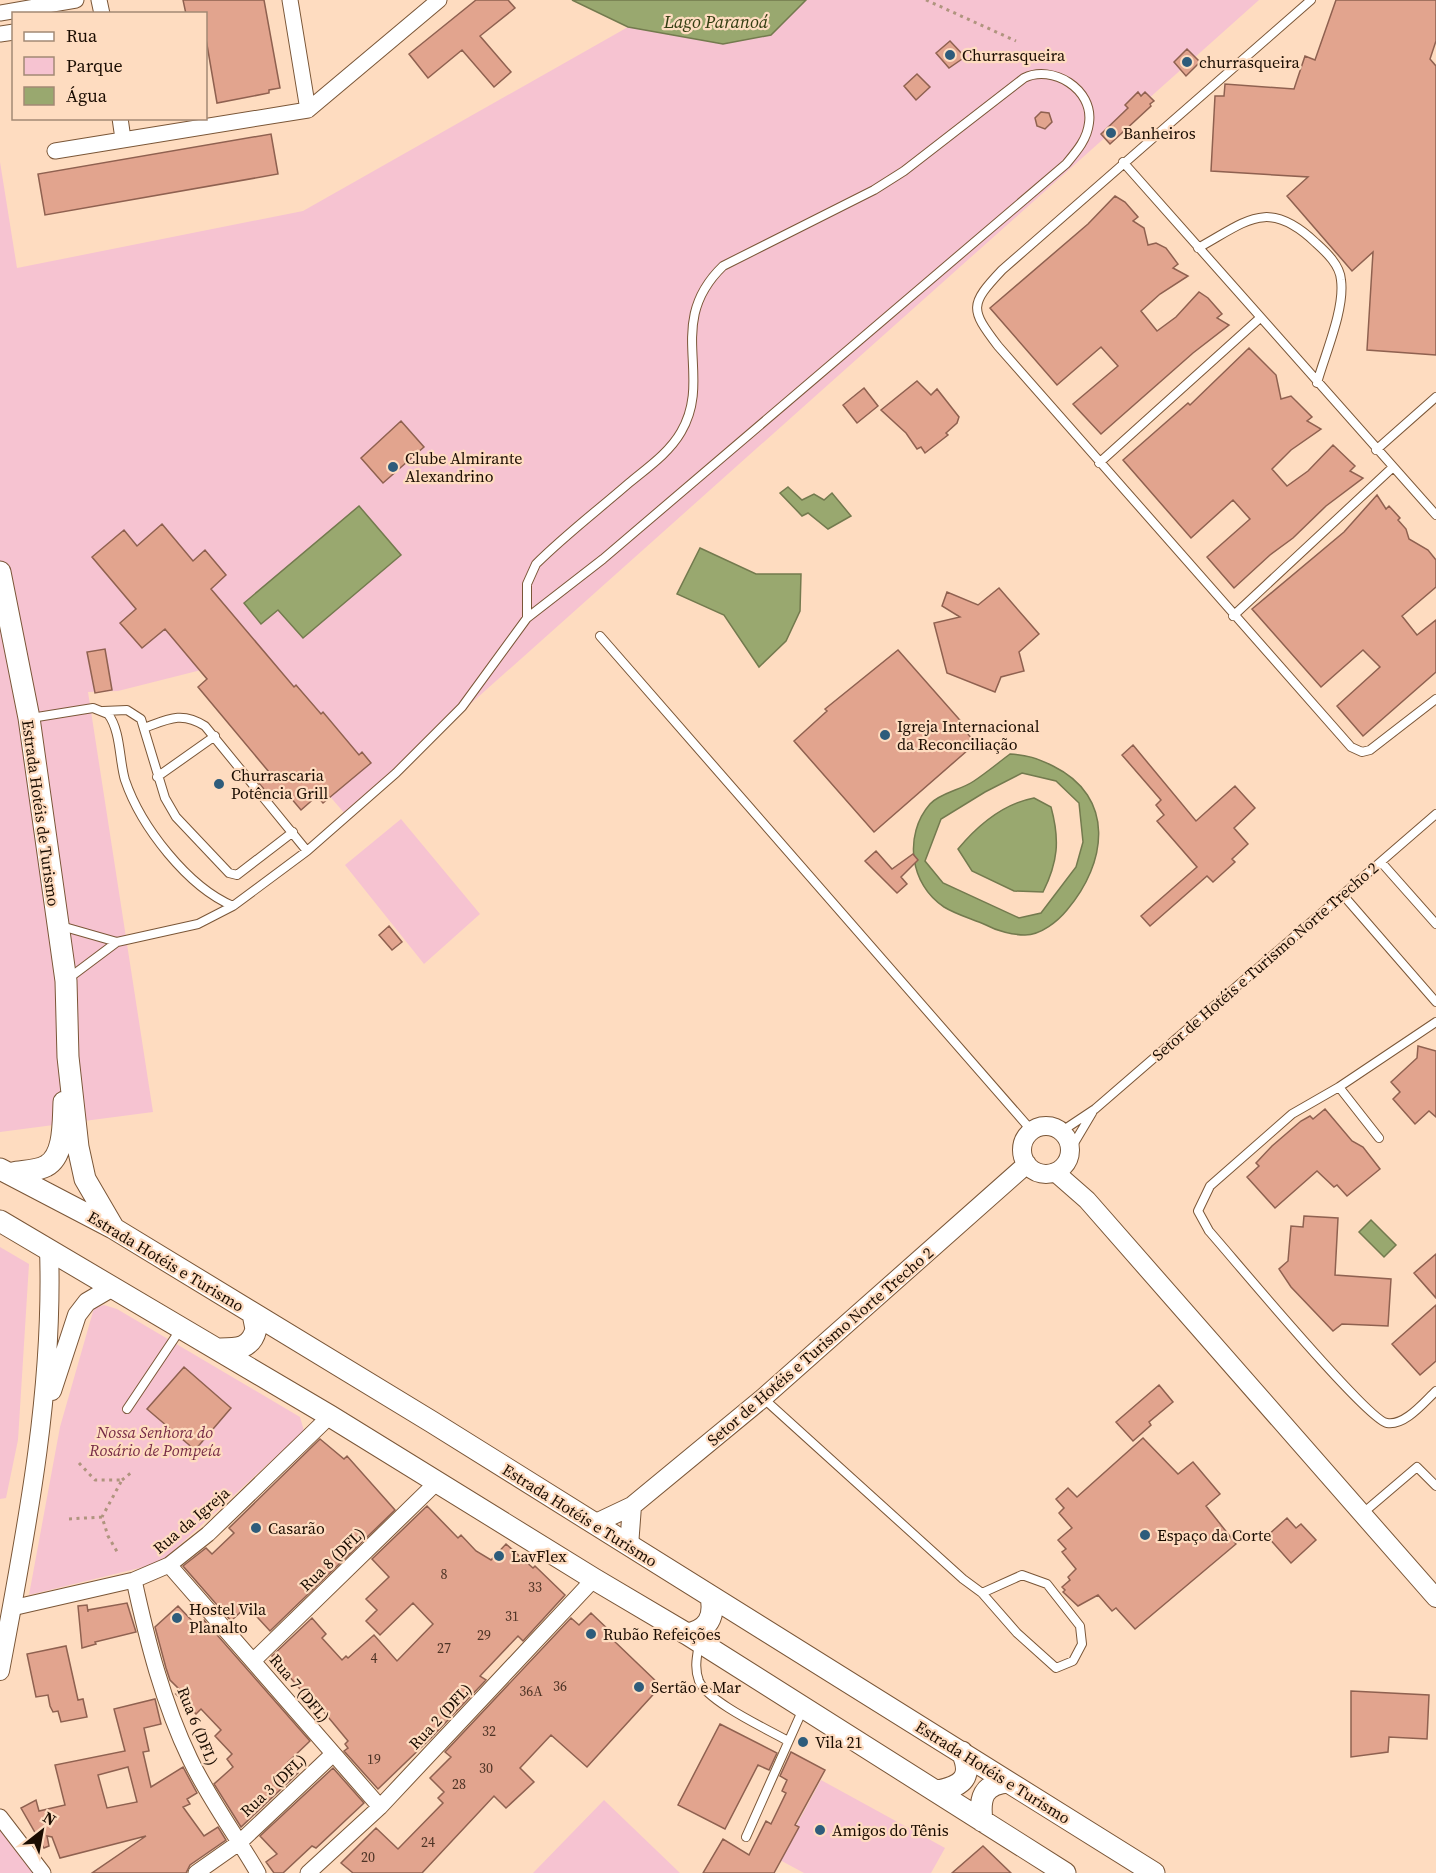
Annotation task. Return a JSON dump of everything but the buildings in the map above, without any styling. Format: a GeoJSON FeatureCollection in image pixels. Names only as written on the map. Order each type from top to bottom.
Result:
{"type":"FeatureCollection","features":[{"type":"Feature","properties":{"kind":"main road","name":"Estrada Hotéis de Turismo"},"geometry":{"type":"LineString","coordinates":[[0,572],[29,718],[66,981],[68,1057],[82,1165],[93,1193],[113,1228]]}},
{"type":"Feature","properties":{"kind":"main road","name":"Estrada Hotéis de Turismo"},"geometry":{"type":"LineString","coordinates":[[6,1171],[48,1165],[57,1154],[62,1126],[68,1057]]}},
{"type":"Feature","properties":{"kind":"main road","name":"Estrada Hotéis e Turismo"},"geometry":{"type":"LineString","coordinates":[[6,1171],[113,1228],[432,1422],[1154,1873]]}},
{"type":"Feature","properties":{"kind":"main road"},"geometry":{"type":"LineString","coordinates":[[0,1221],[330,1416],[594,1580],[693,1638],[1065,1873]]}},
{"type":"Feature","properties":{"kind":"main road"},"geometry":{"type":"LineString","coordinates":[[217,1349],[240,1349],[248,1345],[256,1329],[253,1314]]}},
{"type":"Feature","properties":{"kind":"main road"},"geometry":{"type":"LineString","coordinates":[[693,1638],[708,1624],[713,1612],[711,1597]]}},
{"type":"Feature","properties":{"kind":"main road"},"geometry":{"type":"LineString","coordinates":[[938,1791],[957,1786],[965,1777],[967,1768],[962,1752]]}},
{"type":"Feature","properties":{"kind":"main road"},"geometry":{"type":"LineString","coordinates":[[982,1821],[983,1793],[990,1786],[1008,1782]]}},
{"type":"Feature","properties":{"kind":"street"},"geometry":{"type":"LineString","coordinates":[[0,13],[76,0]]}},
{"type":"Feature","properties":{"kind":"street"},"geometry":{"type":"LineString","coordinates":[[290,0],[309,110]]}},
{"type":"Feature","properties":{"kind":"street"},"geometry":{"type":"LineString","coordinates":[[55,151],[309,110],[439,0]]}},
{"type":"Feature","properties":{"kind":"street"},"geometry":{"type":"LineString","coordinates":[[120,120],[123,139]]}},
{"type":"Feature","properties":{"kind":"street"},"geometry":{"type":"LineString","coordinates":[[1087,1200],[1062,1131],[1047,1126],[1032,1131],[1023,1146],[1040,1169],[1087,1200],[1436,1598]]}},
{"type":"Feature","properties":{"kind":"street"},"geometry":{"type":"LineString","coordinates":[[1040,1169],[1070,1154]]}},
{"type":"Feature","properties":{"kind":"street","name":"Setor de Hotéis e Turismo Norte Trecho 2"},"geometry":{"type":"LineString","coordinates":[[594,1524],[632,1506],[763,1398],[1006,1185],[1040,1169]]}},
{"type":"Feature","properties":{"kind":"street"},"geometry":{"type":"LineString","coordinates":[[0,1671],[43,1422],[49,1325],[49,1249]]}},
{"type":"Feature","properties":{"kind":"street"},"geometry":{"type":"LineString","coordinates":[[43,1422],[67,1339],[77,1315],[87,1302],[111,1288]]}},
{"type":"Feature","properties":{"kind":"street","name":"Rua da Igreja"},"geometry":{"type":"LineString","coordinates":[[12,1608],[134,1580],[169,1565],[208,1534],[330,1416]]}},
{"type":"Feature","properties":{"kind":"street","name":"Rua 8 (DFL)"},"geometry":{"type":"LineString","coordinates":[[254,1660],[436,1483]]}},
{"type":"Feature","properties":{"kind":"street"},"geometry":{"type":"LineString","coordinates":[[629,1546],[632,1506]]}},
{"type":"Feature","properties":{"kind":"street","name":"Rua 7 (DFL)"},"geometry":{"type":"LineString","coordinates":[[169,1565],[254,1660],[332,1755],[380,1807]]}},
{"type":"Feature","properties":{"kind":"street","name":"Rua 6 (DFL)"},"geometry":{"type":"LineString","coordinates":[[134,1580],[141,1614],[178,1732],[198,1776],[258,1873]]}},
{"type":"Feature","properties":{"kind":"street","name":"Rua 2 (DFL)"},"geometry":{"type":"LineString","coordinates":[[308,1873],[380,1807],[594,1580]]}},
{"type":"Feature","properties":{"kind":"street","name":"Rua 3 (DFL)"},"geometry":{"type":"LineString","coordinates":[[196,1873],[240,1842],[332,1755]]}},
{"type":"Feature","properties":{"kind":"street"},"geometry":{"type":"LineString","coordinates":[[0,1817],[44,1873]]}},
{"type":"Feature","properties":{"kind":"lane"},"geometry":{"type":"LineString","coordinates":[[1311,0],[1002,270],[983,291],[976,308],[978,319],[998,346],[1345,741],[1357,750],[1368,751],[1378,746],[1436,699]]}},
{"type":"Feature","properties":{"kind":"lane"},"geometry":{"type":"LineString","coordinates":[[66,981],[117,942],[198,924],[233,906],[308,852],[396,773],[462,707],[527,618],[603,559],[1066,164],[1083,141],[1089,123],[1087,105],[1080,93],[1065,80],[1051,73],[1037,72],[1024,78],[904,171],[874,190],[723,266],[703,290],[695,307],[690,347],[694,397],[682,431],[661,456],[536,564],[527,584],[527,618]]}},
{"type":"Feature","properties":{"kind":"lane"},"geometry":{"type":"LineString","coordinates":[[1123,162],[1436,515]]}},
{"type":"Feature","properties":{"kind":"lane"},"geometry":{"type":"LineString","coordinates":[[1198,248],[1245,222],[1272,216],[1288,221],[1305,233],[1330,257],[1341,279],[1340,303],[1317,383]]}},
{"type":"Feature","properties":{"kind":"lane"},"geometry":{"type":"LineString","coordinates":[[1099,463],[1260,318]]}},
{"type":"Feature","properties":{"kind":"lane"},"geometry":{"type":"LineString","coordinates":[[1376,450],[1436,397]]}},
{"type":"Feature","properties":{"kind":"lane"},"geometry":{"type":"LineString","coordinates":[[1233,616],[1392,468]]}},
{"type":"Feature","properties":{"kind":"lane"},"geometry":{"type":"LineString","coordinates":[[600,636],[1032,1131]]}},
{"type":"Feature","properties":{"kind":"lane"},"geometry":{"type":"LineString","coordinates":[[29,718],[93,708],[103,711],[133,711],[144,728],[157,777],[176,817],[229,873],[237,874],[293,832]]}},
{"type":"Feature","properties":{"kind":"lane"},"geometry":{"type":"LineString","coordinates":[[103,711],[111,718],[125,779],[147,823],[199,887],[233,906]]}},
{"type":"Feature","properties":{"kind":"lane"},"geometry":{"type":"LineString","coordinates":[[144,728],[170,718],[184,716],[205,726],[308,852]]}},
{"type":"Feature","properties":{"kind":"lane"},"geometry":{"type":"LineString","coordinates":[[157,777],[215,736]]}},
{"type":"Feature","properties":{"kind":"lane","name":"Setor de Hotéis e Turismo Norte Trecho 2"},"geometry":{"type":"LineString","coordinates":[[1062,1131],[1095,1109],[1436,814]]}},
{"type":"Feature","properties":{"kind":"lane"},"geometry":{"type":"LineString","coordinates":[[1381,862],[1436,924]]}},
{"type":"Feature","properties":{"kind":"lane"},"geometry":{"type":"LineString","coordinates":[[1343,895],[1436,1002]]}},
{"type":"Feature","properties":{"kind":"lane"},"geometry":{"type":"LineString","coordinates":[[57,925],[117,942]]}},
{"type":"Feature","properties":{"kind":"lane"},"geometry":{"type":"LineString","coordinates":[[1436,1022],[1339,1087],[1292,1114],[1227,1170],[1206,1192],[1199,1204],[1199,1215],[1231,1256],[1354,1396],[1378,1419],[1388,1424],[1398,1422],[1436,1391]]}},
{"type":"Feature","properties":{"kind":"lane"},"geometry":{"type":"LineString","coordinates":[[1339,1087],[1379,1138]]}},
{"type":"Feature","properties":{"kind":"lane","name":"Setor de Hotéis e Turismo Norte Trecho 2"},"geometry":{"type":"LineString","coordinates":[[1070,1154],[1095,1109]]}},
{"type":"Feature","properties":{"kind":"lane"},"geometry":{"type":"LineString","coordinates":[[126,1409],[180,1328]]}},
{"type":"Feature","properties":{"kind":"lane"},"geometry":{"type":"LineString","coordinates":[[763,1398],[954,1572],[982,1593],[1017,1633],[1056,1668],[1072,1661],[1082,1644],[1080,1626],[1047,1584],[1022,1575],[982,1593]]}},
{"type":"Feature","properties":{"kind":"lane"},"geometry":{"type":"LineString","coordinates":[[1363,1514],[1417,1467],[1436,1486]]}},
{"type":"Feature","properties":{"kind":"lane"},"geometry":{"type":"LineString","coordinates":[[693,1638],[699,1682],[712,1696],[788,1741]]}},
{"type":"Feature","properties":{"kind":"lane"},"geometry":{"type":"LineString","coordinates":[[746,1837],[804,1708]]}},
{"type":"Feature","properties":{"kind":"path"},"geometry":{"type":"LineString","coordinates":[[926,0],[1016,41]]}},
{"type":"Feature","properties":{"kind":"path"},"geometry":{"type":"LineString","coordinates":[[79,1463],[95,1480],[122,1480]]}},
{"type":"Feature","properties":{"kind":"path"},"geometry":{"type":"LineString","coordinates":[[119,1555],[108,1536],[102,1517],[122,1480],[132,1472]]}},
{"type":"Feature","properties":{"kind":"path"},"geometry":{"type":"LineString","coordinates":[[69,1519],[102,1517]]}},
{"type":"Feature","properties":{"kind":"green space","name":"Clube Almirante Alexandrino"},"geometry":{"type":"Polygon","coordinates":[[[806,0],[1259,0],[346,815],[217,666],[118,691],[88,692],[153,1112],[0,1132],[0,162],[17,268],[303,211],[628,27],[723,44],[771,35],[806,0]]]}},
{"type":"Feature","properties":{"kind":"green space"},"geometry":{"type":"Polygon","coordinates":[[[401,819],[480,914],[424,964],[345,865],[401,819]]]}},
{"type":"Feature","properties":{"kind":"green space"},"geometry":{"type":"Polygon","coordinates":[[[0,1247],[29,1264],[18,1440],[6,1498],[0,1499],[0,1247]]]}},
{"type":"Feature","properties":{"kind":"green space","name":"Nossa Senhora do Rosário de Pompeía"},"geometry":{"type":"Polygon","coordinates":[[[104,1305],[117,1309],[300,1417],[304,1431],[160,1563],[29,1595],[60,1427],[94,1308],[104,1305]]]}},
{"type":"Feature","properties":{"kind":"green space"},"geometry":{"type":"Polygon","coordinates":[[[821,1780],[945,1848],[931,1873],[804,1873],[778,1859],[821,1780]]]}},
{"type":"Feature","properties":{"kind":"green space"},"geometry":{"type":"Polygon","coordinates":[[[604,1800],[680,1873],[533,1873],[604,1800]]]}},
{"type":"Feature","properties":{"kind":"green space"},"geometry":{"type":"Polygon","coordinates":[[[0,1825],[33,1873],[0,1873],[0,1825]]]}},
{"type":"Feature","properties":{"kind":"water","name":"Lago Paranoá"},"geometry":{"type":"Polygon","coordinates":[[[572,0],[806,0],[771,35],[723,44],[628,27],[572,0]]]}},
{"type":"Feature","properties":{"kind":"water"},"geometry":{"type":"Polygon","coordinates":[[[788,487],[802,500],[814,494],[824,500],[832,493],[851,516],[828,529],[808,513],[802,516],[780,493],[788,487]]]}},
{"type":"Feature","properties":{"kind":"water"},"geometry":{"type":"Polygon","coordinates":[[[359,506],[401,555],[303,638],[278,610],[261,624],[244,603],[359,506]]]}},
{"type":"Feature","properties":{"kind":"water"},"geometry":{"type":"Polygon","coordinates":[[[700,548],[756,574],[801,574],[800,611],[786,641],[759,667],[724,615],[677,594],[700,548]]]}},
{"type":"Feature","properties":{"kind":"water"},"geometry":{"type":"Polygon","coordinates":[[[1010,754],[1037,759],[1073,779],[1087,795],[1096,813],[1099,832],[1097,852],[1091,872],[1080,892],[1067,910],[1049,927],[1025,935],[1000,931],[944,907],[924,886],[914,859],[916,830],[921,816],[930,804],[939,797],[974,781],[1010,754]],[[1022,773],[985,792],[941,819],[925,861],[943,883],[1019,918],[1041,913],[1076,867],[1083,842],[1079,803],[1056,781],[1022,773]]]}},
{"type":"Feature","properties":{"kind":"water"},"geometry":{"type":"Polygon","coordinates":[[[1034,798],[1051,807],[1056,830],[1056,851],[1052,871],[1043,892],[1014,891],[972,871],[958,849],[974,832],[1001,810],[1034,798]]]}},
{"type":"Feature","properties":{"kind":"water"},"geometry":{"type":"Polygon","coordinates":[[[1371,1220],[1396,1245],[1384,1257],[1359,1232],[1371,1220]]]}},
{"type":"Feature","properties":{"kind":"place","name":"Churrasqueira"},"geometry":{"type":"Point","coordinates":[950,55]}},
{"type":"Feature","properties":{"kind":"place","name":"churrasqueira"},"geometry":{"type":"Point","coordinates":[1187,62]}},
{"type":"Feature","properties":{"kind":"place","name":"Banheiros"},"geometry":{"type":"Point","coordinates":[1111,133]}},
{"type":"Feature","properties":{"kind":"place","name":"Clube Almirante Alexandrino"},"geometry":{"type":"Point","coordinates":[393,467]}},
{"type":"Feature","properties":{"kind":"place","name":"Igreja Internacional da Reconciliação"},"geometry":{"type":"Point","coordinates":[885,735]}},
{"type":"Feature","properties":{"kind":"place","name":"Churrascaria Potência Grill"},"geometry":{"type":"Point","coordinates":[219,784]}},
{"type":"Feature","properties":{"kind":"place","name":"Casarão"},"geometry":{"type":"Point","coordinates":[256,1528]}},
{"type":"Feature","properties":{"kind":"place","name":"Espaço da Corte"},"geometry":{"type":"Point","coordinates":[1145,1535]}},
{"type":"Feature","properties":{"kind":"place","name":"LavFlex"},"geometry":{"type":"Point","coordinates":[499,1556]}},
{"type":"Feature","properties":{"kind":"place","name":"Hostel Vila Planalto"},"geometry":{"type":"Point","coordinates":[177,1618]}},
{"type":"Feature","properties":{"kind":"place","name":"Rubão Refeições"},"geometry":{"type":"Point","coordinates":[591,1634]}},
{"type":"Feature","properties":{"kind":"place","name":"Sertão e Mar"},"geometry":{"type":"Point","coordinates":[639,1687]}},
{"type":"Feature","properties":{"kind":"place","name":"Vila 21"},"geometry":{"type":"Point","coordinates":[803,1742]}},
{"type":"Feature","properties":{"kind":"place","name":"Amigos do Tênis"},"geometry":{"type":"Point","coordinates":[820,1830]}}]}
